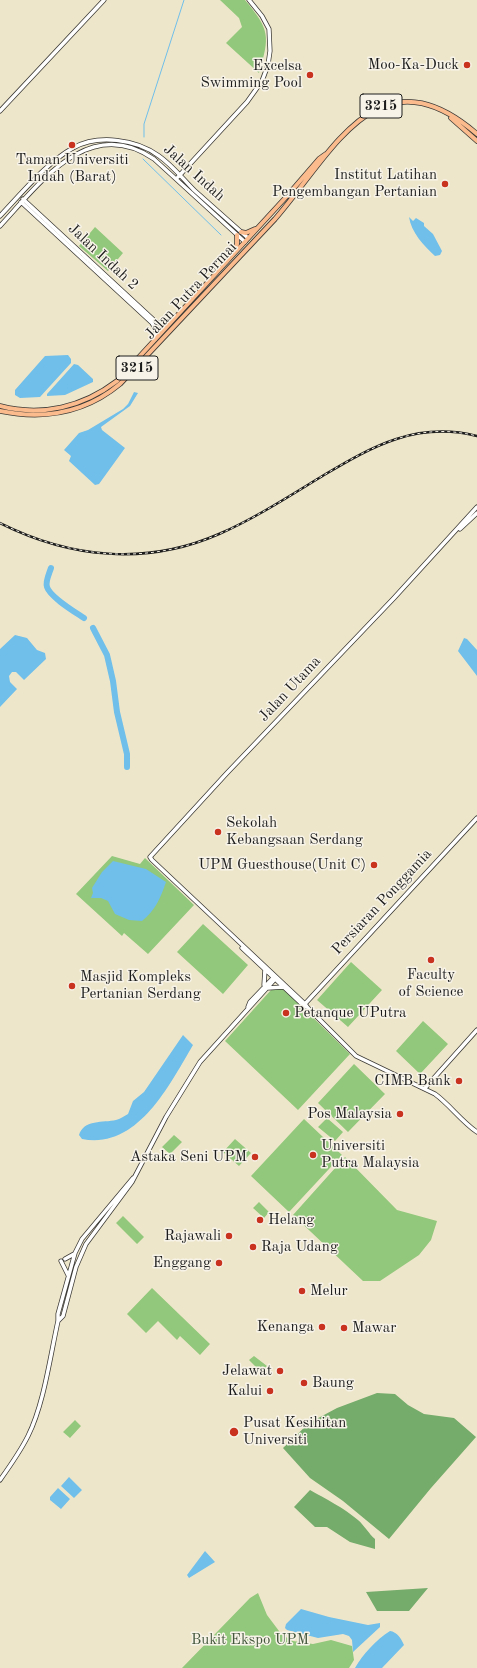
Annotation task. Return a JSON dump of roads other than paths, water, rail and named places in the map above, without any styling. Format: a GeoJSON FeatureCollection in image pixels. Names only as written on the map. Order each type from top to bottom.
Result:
{"type":"FeatureCollection","features":[{"type":"Feature","properties":{"kind":"main road","name":"Jalan Putra Permai"},"geometry":{"type":"LineString","coordinates":[[0,411],[19,415],[39,416],[74,409],[104,396],[132,374],[264,231],[297,194],[330,151],[359,120],[378,107],[396,102],[421,102],[438,107],[447,113]]}},
{"type":"Feature","properties":{"kind":"main road","name":"3215"},"geometry":{"type":"LineString","coordinates":[[447,113],[477,134]]}},
{"type":"Feature","properties":{"kind":"main road","name":"3215"},"geometry":{"type":"LineString","coordinates":[[447,113],[477,141]]}},
{"type":"Feature","properties":{"kind":"main road","name":"Jalan Putra Permai"},"geometry":{"type":"LineString","coordinates":[[0,406],[21,410],[42,411],[56,409],[82,402],[100,393],[117,381],[288,196],[319,158],[330,151]]}},
{"type":"Feature","properties":{"kind":"main road"},"geometry":{"type":"LineString","coordinates":[[241,232],[248,232],[260,225]]}},
{"type":"Feature","properties":{"kind":"main road"},"geometry":{"type":"LineString","coordinates":[[240,256],[247,241],[264,231]]}},
{"type":"Feature","properties":{"kind":"main road"},"geometry":{"type":"LineString","coordinates":[[231,258],[237,244],[237,235]]}},
{"type":"Feature","properties":{"kind":"street"},"geometry":{"type":"LineString","coordinates":[[0,111],[104,0]]}},
{"type":"Feature","properties":{"kind":"street"},"geometry":{"type":"LineString","coordinates":[[176,179],[247,102],[262,81],[268,65],[270,51],[269,29],[262,16],[249,0]]}},
{"type":"Feature","properties":{"kind":"street","name":"Jalan Indah"},"geometry":{"type":"LineString","coordinates":[[0,217],[44,170],[69,150],[81,144],[103,140],[125,142],[149,150],[160,157],[241,232],[247,241]]}},
{"type":"Feature","properties":{"kind":"street","name":"Jalan Indah"},"geometry":{"type":"LineString","coordinates":[[0,226],[45,178],[68,158],[87,149],[111,144],[130,147],[148,155],[237,235],[247,241]]}},
{"type":"Feature","properties":{"kind":"street","name":"Jalan Indah 2"},"geometry":{"type":"LineString","coordinates":[[18,197],[156,322],[163,324],[174,319]]}},
{"type":"Feature","properties":{"kind":"street","name":"Jalan Indah 2"},"geometry":{"type":"LineString","coordinates":[[23,201],[153,324],[156,330],[155,339]]}},
{"type":"Feature","properties":{"kind":"street"},"geometry":{"type":"LineString","coordinates":[[0,217],[4,222]]}},
{"type":"Feature","properties":{"kind":"street","name":"Jalan Utama"},"geometry":{"type":"LineString","coordinates":[[232,936],[150,857],[222,778],[449,539],[477,506]]}},
{"type":"Feature","properties":{"kind":"street","name":"Jalan Utama"},"geometry":{"type":"LineString","coordinates":[[449,539],[477,513]]}},
{"type":"Feature","properties":{"kind":"street","name":"Persiaran Ponggamia"},"geometry":{"type":"LineString","coordinates":[[304,1005],[477,818]]}},
{"type":"Feature","properties":{"kind":"street"},"geometry":{"type":"LineString","coordinates":[[232,936],[304,1005]]}},
{"type":"Feature","properties":{"kind":"street"},"geometry":{"type":"LineString","coordinates":[[232,936],[264,969],[291,992]]}},
{"type":"Feature","properties":{"kind":"street"},"geometry":{"type":"LineString","coordinates":[[256,958],[283,987],[308,1008],[356,1056],[425,1088],[441,1098],[466,1124],[477,1132]]}},
{"type":"Feature","properties":{"kind":"street"},"geometry":{"type":"LineString","coordinates":[[264,969],[266,978],[265,987]]}},
{"type":"Feature","properties":{"kind":"street"},"geometry":{"type":"LineString","coordinates":[[58,1321],[63,1316],[82,1252],[132,1182],[191,1074],[274,978]]}},
{"type":"Feature","properties":{"kind":"street"},"geometry":{"type":"LineString","coordinates":[[265,987],[283,987]]}},
{"type":"Feature","properties":{"kind":"street"},"geometry":{"type":"LineString","coordinates":[[425,1088],[477,1030]]}},
{"type":"Feature","properties":{"kind":"street"},"geometry":{"type":"LineString","coordinates":[[0,1480],[19,1452],[28,1436],[34,1420],[47,1374],[58,1321],[58,1314],[75,1253],[82,1239],[134,1178]]}},
{"type":"Feature","properties":{"kind":"street"},"geometry":{"type":"LineString","coordinates":[[65,1259],[75,1253]]}},
{"type":"Feature","properties":{"kind":"street"},"geometry":{"type":"LineString","coordinates":[[61,1261],[68,1276]]}},
{"type":"Feature","properties":{"kind":"water"},"geometry":{"type":"Polygon","coordinates":[[[409,217],[413,221],[416,218],[424,223],[424,226],[433,234],[442,251],[440,255],[435,256],[422,243],[412,228],[409,217]]]}},
{"type":"Feature","properties":{"kind":"water"},"geometry":{"type":"Polygon","coordinates":[[[68,355],[71,359],[71,363],[40,397],[20,398],[15,395],[15,390],[45,356],[68,355]]]}},
{"type":"Feature","properties":{"kind":"water"},"geometry":{"type":"Polygon","coordinates":[[[74,364],[78,365],[93,379],[93,382],[65,395],[47,396],[47,394],[74,364]]]}},
{"type":"Feature","properties":{"kind":"water"},"geometry":{"type":"Polygon","coordinates":[[[134,392],[138,393],[130,406],[101,427],[102,430],[125,448],[99,484],[95,485],[69,461],[71,456],[64,450],[79,433],[88,430],[123,409],[128,404],[134,392]]]}},
{"type":"Feature","properties":{"kind":"water"},"geometry":{"type":"Polygon","coordinates":[[[15,635],[27,638],[37,650],[45,653],[46,659],[24,680],[16,672],[12,672],[9,676],[10,682],[17,689],[0,707],[0,649],[15,635]]]}},
{"type":"Feature","properties":{"kind":"water"},"geometry":{"type":"Polygon","coordinates":[[[464,638],[467,639],[477,650],[477,676],[458,651],[464,638]]]}},
{"type":"Feature","properties":{"kind":"water"},"geometry":{"type":"Polygon","coordinates":[[[113,861],[146,869],[166,882],[151,913],[142,921],[129,920],[115,914],[108,901],[101,898],[91,898],[93,893],[92,888],[102,872],[113,861]]]}},
{"type":"Feature","properties":{"kind":"water"},"geometry":{"type":"Polygon","coordinates":[[[183,1035],[193,1045],[163,1095],[150,1111],[136,1124],[120,1134],[102,1140],[82,1139],[79,1135],[85,1126],[94,1123],[116,1120],[128,1114],[133,1101],[144,1092],[183,1035]]]}},
{"type":"Feature","properties":{"kind":"water"},"geometry":{"type":"Polygon","coordinates":[[[69,1477],[82,1490],[74,1498],[61,1486],[69,1477]]]}},
{"type":"Feature","properties":{"kind":"water"},"geometry":{"type":"Polygon","coordinates":[[[58,1488],[70,1499],[61,1509],[50,1500],[50,1497],[58,1488]]]}},
{"type":"Feature","properties":{"kind":"water"},"geometry":{"type":"Polygon","coordinates":[[[205,1551],[215,1562],[189,1578],[187,1575],[205,1551]]]}},
{"type":"Feature","properties":{"kind":"water"},"geometry":{"type":"Polygon","coordinates":[[[301,1609],[329,1617],[368,1625],[380,1623],[380,1627],[353,1652],[352,1640],[349,1636],[343,1634],[318,1638],[287,1630],[285,1628],[286,1624],[301,1609]]]}},
{"type":"Feature","properties":{"kind":"water"},"geometry":{"type":"Polygon","coordinates":[[[390,1631],[395,1633],[402,1640],[404,1645],[382,1668],[355,1668],[370,1648],[390,1631]]]}},
{"type":"Feature","properties":{"kind":"waterway"},"geometry":{"type":"LineString","coordinates":[[144,137],[144,124],[184,0]]}},
{"type":"Feature","properties":{"kind":"waterway"},"geometry":{"type":"LineString","coordinates":[[143,159],[221,235]]}},
{"type":"Feature","properties":{"kind":"waterway"},"geometry":{"type":"LineString","coordinates":[[51,568],[46,583],[49,591],[63,604],[84,618]]}},
{"type":"Feature","properties":{"kind":"waterway"},"geometry":{"type":"LineString","coordinates":[[93,628],[107,655],[113,681],[117,712],[127,754],[127,767]]}},
{"type":"Feature","properties":{"kind":"railway"},"geometry":{"type":"LineString","coordinates":[[0,523],[27,535],[53,544],[81,550],[108,554],[136,554],[164,551],[192,544],[232,528],[360,455],[396,439],[415,434],[435,432],[455,432],[477,436]]}},
{"type":"Feature","properties":{"kind":"place","name":"Moo-Ka-Duck"},"geometry":{"type":"Point","coordinates":[467,65]}},
{"type":"Feature","properties":{"kind":"place","name":"Excelsa Swimming Pool"},"geometry":{"type":"Point","coordinates":[310,75]}},
{"type":"Feature","properties":{"kind":"place","name":"Taman Universiti Indah (Barat)"},"geometry":{"type":"Point","coordinates":[72,145]}},
{"type":"Feature","properties":{"kind":"place","name":"Institut Latihan Pengembangan Pertanian"},"geometry":{"type":"Point","coordinates":[445,184]}},
{"type":"Feature","properties":{"kind":"place","name":"Sekolah Kebangsaan Serdang"},"geometry":{"type":"Point","coordinates":[218,832]}},
{"type":"Feature","properties":{"kind":"place","name":"UPM Guesthouse(Unit C)"},"geometry":{"type":"Point","coordinates":[374,865]}},
{"type":"Feature","properties":{"kind":"place","name":"Faculty of Science"},"geometry":{"type":"Point","coordinates":[431,960]}},
{"type":"Feature","properties":{"kind":"place","name":"Masjid Kompleks Pertanian Serdang"},"geometry":{"type":"Point","coordinates":[72,986]}},
{"type":"Feature","properties":{"kind":"place","name":"Petanque UPutra"},"geometry":{"type":"Point","coordinates":[286,1013]}},
{"type":"Feature","properties":{"kind":"place","name":"CIMB Bank"},"geometry":{"type":"Point","coordinates":[459,1081]}},
{"type":"Feature","properties":{"kind":"place","name":"Pos Malaysia"},"geometry":{"type":"Point","coordinates":[400,1114]}},
{"type":"Feature","properties":{"kind":"place","name":"Universiti Putra Malaysia"},"geometry":{"type":"Point","coordinates":[313,1155]}},
{"type":"Feature","properties":{"kind":"place","name":"Astaka Seni UPM"},"geometry":{"type":"Point","coordinates":[255,1157]}},
{"type":"Feature","properties":{"kind":"place","name":"Helang"},"geometry":{"type":"Point","coordinates":[260,1220]}},
{"type":"Feature","properties":{"kind":"place","name":"Rajawali"},"geometry":{"type":"Point","coordinates":[229,1236]}},
{"type":"Feature","properties":{"kind":"place","name":"Raja Udang"},"geometry":{"type":"Point","coordinates":[253,1247]}},
{"type":"Feature","properties":{"kind":"place","name":"Enggang"},"geometry":{"type":"Point","coordinates":[219,1263]}},
{"type":"Feature","properties":{"kind":"place","name":"Melur"},"geometry":{"type":"Point","coordinates":[302,1291]}},
{"type":"Feature","properties":{"kind":"place","name":"Kenanga"},"geometry":{"type":"Point","coordinates":[322,1327]}},
{"type":"Feature","properties":{"kind":"place","name":"Mawar"},"geometry":{"type":"Point","coordinates":[344,1328]}},
{"type":"Feature","properties":{"kind":"place","name":"Jelawat"},"geometry":{"type":"Point","coordinates":[280,1371]}},
{"type":"Feature","properties":{"kind":"place","name":"Baung"},"geometry":{"type":"Point","coordinates":[304,1383]}},
{"type":"Feature","properties":{"kind":"place","name":"Kalui"},"geometry":{"type":"Point","coordinates":[270,1391]}},
{"type":"Feature","properties":{"kind":"place","name":"Pusat Kesihitan Universiti"},"geometry":{"type":"Point","coordinates":[234,1432]}},
{"type":"Feature","properties":{"kind":"park label","name":"Bukit Ekspo UPM"},"geometry":{"type":"Point","coordinates":[250,1640]}}]}
